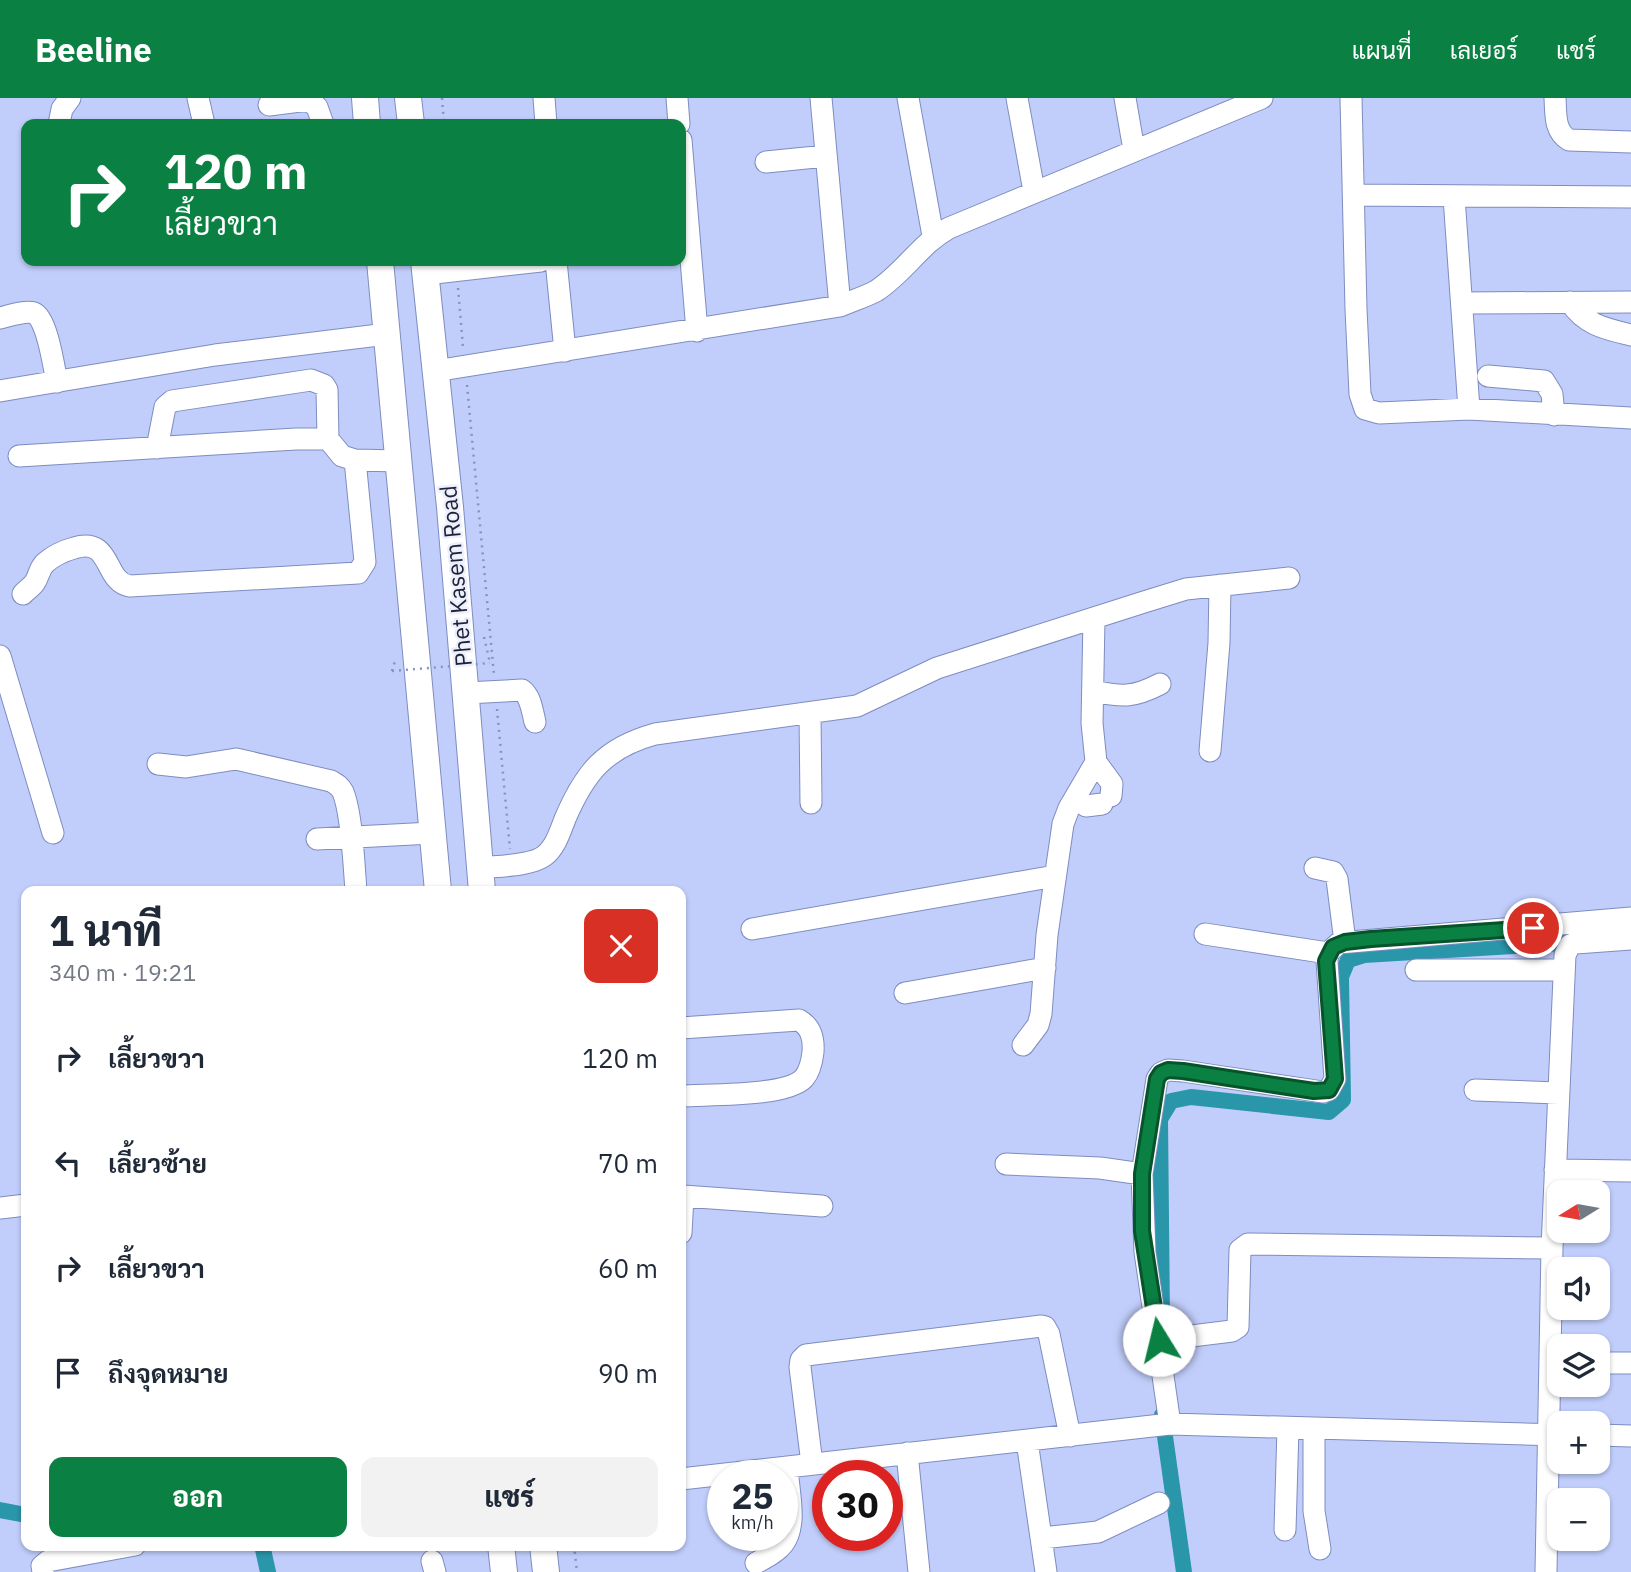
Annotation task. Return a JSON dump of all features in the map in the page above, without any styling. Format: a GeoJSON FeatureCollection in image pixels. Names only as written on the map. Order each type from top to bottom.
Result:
{"type":"FeatureCollection","features":[{"type":"Feature","properties":{"kind":"main road"},"geometry":{"type":"LineString","coordinates":[[365,98],[367,119]]}},
{"type":"Feature","properties":{"kind":"main road"},"geometry":{"type":"LineString","coordinates":[[408,98],[410,119]]}},
{"type":"Feature","properties":{"kind":"main road","name":"Phet Kasem Road"},"geometry":{"type":"LineString","coordinates":[[380,266],[437,886]]}},
{"type":"Feature","properties":{"kind":"main road","name":"Phet Kasem Road"},"geometry":{"type":"LineString","coordinates":[[425,268],[482,879]]}},
{"type":"Feature","properties":{"kind":"main road"},"geometry":{"type":"LineString","coordinates":[[502,1551],[504,1572]]}},
{"type":"Feature","properties":{"kind":"main road"},"geometry":{"type":"LineString","coordinates":[[544,1551],[546,1572]]}},
{"type":"Feature","properties":{"kind":"street"},"geometry":{"type":"LineString","coordinates":[[60,119],[62,109],[70,98]]}},
{"type":"Feature","properties":{"kind":"street"},"geometry":{"type":"LineString","coordinates":[[198,98],[203,119]]}},
{"type":"Feature","properties":{"kind":"street"},"geometry":{"type":"LineString","coordinates":[[544,98],[546,119]]}},
{"type":"Feature","properties":{"kind":"street"},"geometry":{"type":"LineString","coordinates":[[677,98],[679,119]]}},
{"type":"Feature","properties":{"kind":"street"},"geometry":{"type":"LineString","coordinates":[[821,98],[840,306]]}},
{"type":"Feature","properties":{"kind":"street"},"geometry":{"type":"LineString","coordinates":[[908,98],[933,236]]}},
{"type":"Feature","properties":{"kind":"street"},"geometry":{"type":"LineString","coordinates":[[1017,98],[1034,191]]}},
{"type":"Feature","properties":{"kind":"street"},"geometry":{"type":"LineString","coordinates":[[1125,98],[1135,150]]}},
{"type":"Feature","properties":{"kind":"street"},"geometry":{"type":"LineString","coordinates":[[435,371],[840,306],[875,292],[933,236],[1135,150],[1235,103],[1262,98]]}},
{"type":"Feature","properties":{"kind":"street"},"geometry":{"type":"LineString","coordinates":[[1351,98],[1360,394],[1365,409],[1379,413],[1469,410],[1631,418]]}},
{"type":"Feature","properties":{"kind":"street"},"geometry":{"type":"LineString","coordinates":[[1555,98],[1558,127],[1561,135],[1569,140],[1631,142]]}},
{"type":"Feature","properties":{"kind":"street"},"geometry":{"type":"LineString","coordinates":[[269,109],[308,100],[317,107],[321,119]]}},
{"type":"Feature","properties":{"kind":"street"},"geometry":{"type":"LineString","coordinates":[[766,162],[826,156]]}},
{"type":"Feature","properties":{"kind":"street"},"geometry":{"type":"LineString","coordinates":[[1354,195],[1631,197]]}},
{"type":"Feature","properties":{"kind":"street"},"geometry":{"type":"LineString","coordinates":[[1454,197],[1469,410]]}},
{"type":"Feature","properties":{"kind":"street"},"geometry":{"type":"LineString","coordinates":[[686,200],[697,331]]}},
{"type":"Feature","properties":{"kind":"street"},"geometry":{"type":"LineString","coordinates":[[425,268],[456,271],[498,266]]}},
{"type":"Feature","properties":{"kind":"street"},"geometry":{"type":"LineString","coordinates":[[556,266],[565,351]]}},
{"type":"Feature","properties":{"kind":"street"},"geometry":{"type":"LineString","coordinates":[[1570,302],[1585,320],[1598,327],[1631,335]]}},
{"type":"Feature","properties":{"kind":"street"},"geometry":{"type":"LineString","coordinates":[[1463,303],[1631,302]]}},
{"type":"Feature","properties":{"kind":"street"},"geometry":{"type":"LineString","coordinates":[[0,318],[27,313],[39,317],[44,327],[57,382]]}},
{"type":"Feature","properties":{"kind":"street"},"geometry":{"type":"LineString","coordinates":[[0,391],[215,355],[387,334]]}},
{"type":"Feature","properties":{"kind":"street"},"geometry":{"type":"LineString","coordinates":[[1488,376],[1544,381],[1552,394],[1554,415]]}},
{"type":"Feature","properties":{"kind":"street"},"geometry":{"type":"LineString","coordinates":[[157,448],[165,407],[172,401],[311,380],[324,385],[327,390],[328,439],[342,456],[355,460],[400,461]]}},
{"type":"Feature","properties":{"kind":"street"},"geometry":{"type":"LineString","coordinates":[[19,456],[328,439]]}},
{"type":"Feature","properties":{"kind":"street"},"geometry":{"type":"LineString","coordinates":[[23,594],[34,583],[42,566],[56,554],[85,545],[96,548],[121,585],[130,586],[358,573],[365,562],[355,460]]}},
{"type":"Feature","properties":{"kind":"street"},"geometry":{"type":"LineString","coordinates":[[482,879],[511,864],[532,862],[544,856],[555,843],[574,798],[596,767],[630,741],[655,734],[858,706],[937,668],[1186,589],[1290,578]]}},
{"type":"Feature","properties":{"kind":"street"},"geometry":{"type":"LineString","coordinates":[[1210,751],[1219,643],[1220,585]]}},
{"type":"Feature","properties":{"kind":"street"},"geometry":{"type":"LineString","coordinates":[[1075,798],[1086,806],[1106,800],[1112,784],[1096,762],[1092,723],[1094,620]]}},
{"type":"Feature","properties":{"kind":"street"},"geometry":{"type":"LineString","coordinates":[[0,656],[53,833]]}},
{"type":"Feature","properties":{"kind":"street"},"geometry":{"type":"LineString","coordinates":[[1093,691],[1127,697],[1142,694],[1160,684]]}},
{"type":"Feature","properties":{"kind":"street"},"geometry":{"type":"LineString","coordinates":[[466,693],[522,690],[531,703],[534,722]]}},
{"type":"Feature","properties":{"kind":"street"},"geometry":{"type":"LineString","coordinates":[[810,714],[811,803]]}},
{"type":"Feature","properties":{"kind":"street"},"geometry":{"type":"LineString","coordinates":[[158,764],[186,767],[236,759],[331,780],[343,793],[356,886]]}},
{"type":"Feature","properties":{"kind":"street"},"geometry":{"type":"LineString","coordinates":[[1023,1045],[1038,1025],[1063,824],[1096,762]]}},
{"type":"Feature","properties":{"kind":"street"},"geometry":{"type":"LineString","coordinates":[[317,839],[432,833]]}},
{"type":"Feature","properties":{"kind":"street"},"geometry":{"type":"LineString","coordinates":[[1165,1425],[1159,1340],[1142,1231],[1142,1174],[1157,1079],[1161,1073],[1168,1070],[1314,1091],[1329,1090],[1335,1079],[1335,1057],[1326,961],[1337,947],[1337,879],[1333,872],[1315,868]]}},
{"type":"Feature","properties":{"kind":"street"},"geometry":{"type":"LineString","coordinates":[[752,929],[1055,876]]}},
{"type":"Feature","properties":{"kind":"street"},"geometry":{"type":"LineString","coordinates":[[1205,934],[1337,947],[1631,918]]}},
{"type":"Feature","properties":{"kind":"street"},"geometry":{"type":"LineString","coordinates":[[1554,1334],[1552,1248],[1565,955],[1570,945],[1631,939]]}},
{"type":"Feature","properties":{"kind":"street"},"geometry":{"type":"LineString","coordinates":[[905,993],[1045,968]]}},
{"type":"Feature","properties":{"kind":"street"},"geometry":{"type":"LineString","coordinates":[[1416,970],[1563,970]]}},
{"type":"Feature","properties":{"kind":"street"},"geometry":{"type":"LineString","coordinates":[[686,1028],[799,1020],[806,1024],[812,1034],[813,1046],[812,1062],[804,1078],[785,1088],[686,1096]]}},
{"type":"Feature","properties":{"kind":"street"},"geometry":{"type":"LineString","coordinates":[[1475,1090],[1558,1093]]}},
{"type":"Feature","properties":{"kind":"street"},"geometry":{"type":"LineString","coordinates":[[1006,1164],[1100,1168],[1142,1174]]}},
{"type":"Feature","properties":{"kind":"street"},"geometry":{"type":"LineString","coordinates":[[1556,1170],[1631,1171]]}},
{"type":"Feature","properties":{"kind":"street"},"geometry":{"type":"LineString","coordinates":[[686,1196],[822,1206]]}},
{"type":"Feature","properties":{"kind":"street"},"geometry":{"type":"LineString","coordinates":[[0,1208],[21,1206]]}},
{"type":"Feature","properties":{"kind":"street"},"geometry":{"type":"LineString","coordinates":[[1159,1340],[1232,1331],[1238,1327],[1240,1250],[1248,1244],[1552,1248]]}},
{"type":"Feature","properties":{"kind":"street"},"geometry":{"type":"LineString","coordinates":[[798,1466],[812,1464],[800,1367],[801,1360],[806,1355],[1041,1326],[1045,1327],[1049,1334],[1070,1436]]}},
{"type":"Feature","properties":{"kind":"street"},"geometry":{"type":"LineString","coordinates":[[1610,1363],[1631,1363]]}},
{"type":"Feature","properties":{"kind":"street"},"geometry":{"type":"LineString","coordinates":[[847,1460],[1165,1425],[1547,1434]]}},
{"type":"Feature","properties":{"kind":"street"},"geometry":{"type":"LineString","coordinates":[[1286,1530],[1288,1428]]}},
{"type":"Feature","properties":{"kind":"street"},"geometry":{"type":"LineString","coordinates":[[1314,1429],[1314,1511],[1320,1549]]}},
{"type":"Feature","properties":{"kind":"street"},"geometry":{"type":"LineString","coordinates":[[1610,1435],[1631,1436]]}},
{"type":"Feature","properties":{"kind":"street"},"geometry":{"type":"LineString","coordinates":[[1027,1441],[1046,1572]]}},
{"type":"Feature","properties":{"kind":"street"},"geometry":{"type":"LineString","coordinates":[[907,1453],[919,1572]]}},
{"type":"Feature","properties":{"kind":"street"},"geometry":{"type":"LineString","coordinates":[[1546,1572],[1552,1474]]}},
{"type":"Feature","properties":{"kind":"street"},"geometry":{"type":"LineString","coordinates":[[686,1478],[707,1476]]}},
{"type":"Feature","properties":{"kind":"street"},"geometry":{"type":"LineString","coordinates":[[1042,1538],[1098,1532],[1159,1503]]}},
{"type":"Feature","properties":{"kind":"street"},"geometry":{"type":"LineString","coordinates":[[43,1572],[42,1566],[48,1561],[102,1551]]}},
{"type":"Feature","properties":{"kind":"street"},"geometry":{"type":"LineString","coordinates":[[756,1563],[777,1551]]}},
{"type":"Feature","properties":{"kind":"path"},"geometry":{"type":"LineString","coordinates":[[442,98],[444,119]]}},
{"type":"Feature","properties":{"kind":"path"},"geometry":{"type":"LineString","coordinates":[[456,271],[511,864]]}},
{"type":"Feature","properties":{"kind":"path"},"geometry":{"type":"LineString","coordinates":[[392,671],[490,663],[484,636]]}},
{"type":"Feature","properties":{"kind":"path"},"geometry":{"type":"LineString","coordinates":[[575,1551],[577,1572]]}},
{"type":"Feature","properties":{"kind":"waterway"},"geometry":{"type":"LineString","coordinates":[[1162,1319],[1160,1119],[1171,1101],[1191,1097],[1329,1112],[1343,1100],[1341,977],[1348,960],[1364,955],[1579,942]]}},
{"type":"Feature","properties":{"kind":"waterway"},"geometry":{"type":"LineString","coordinates":[[1162,1415],[1184,1572]]}},
{"type":"Feature","properties":{"kind":"waterway"},"geometry":{"type":"LineString","coordinates":[[0,1510],[21,1514]]}},
{"type":"Feature","properties":{"kind":"waterway"},"geometry":{"type":"LineString","coordinates":[[263,1551],[268,1572]]}},
{"type":"Feature","properties":{"kind":"route"},"geometry":{"type":"LineString","coordinates":[[1159,1340],[1142,1231],[1142,1174],[1153,1095],[1161,1073],[1168,1070],[1183,1071],[1314,1091],[1329,1090],[1335,1079],[1335,1057],[1326,961],[1333,947],[1339,943],[1371,939],[1533,928]]}}]}
